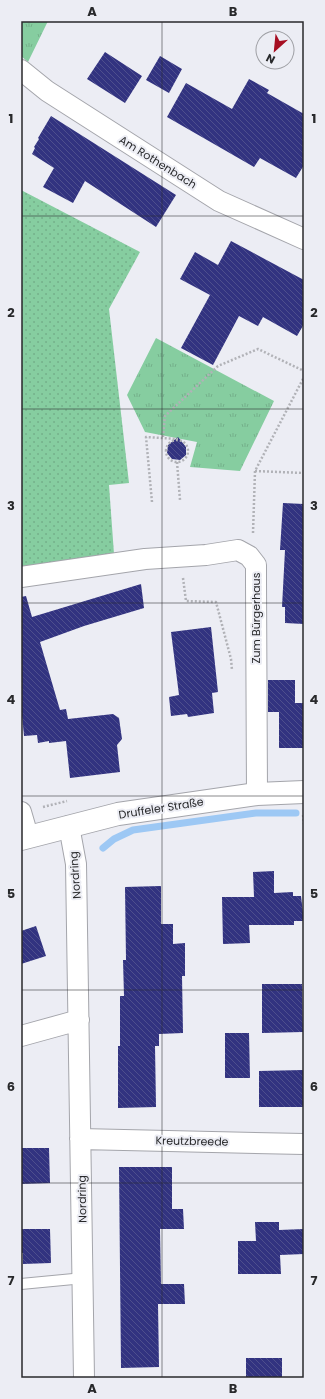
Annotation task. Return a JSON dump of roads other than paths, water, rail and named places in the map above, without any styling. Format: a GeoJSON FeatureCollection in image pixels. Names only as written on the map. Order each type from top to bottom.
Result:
{"type":"FeatureCollection","features":[{"type":"Feature","properties":{"kind":"street","name":"Am Rothenbach"},"geometry":{"type":"LineString","coordinates":[[21,70],[48,91],[219,201],[304,239]]}},
{"type":"Feature","properties":{"kind":"street","name":"Zum Bürgerhaus"},"geometry":{"type":"LineString","coordinates":[[21,577],[145,559],[238,550],[249,556],[256,565],[257,794]]}},
{"type":"Feature","properties":{"kind":"street","name":"Druffeler Straße"},"geometry":{"type":"LineString","coordinates":[[25,837],[118,814],[257,794],[304,792]]}},
{"type":"Feature","properties":{"kind":"street"},"geometry":{"type":"LineString","coordinates":[[21,812],[25,837]]}},
{"type":"Feature","properties":{"kind":"street","name":"Nordring"},"geometry":{"type":"LineString","coordinates":[[69,826],[76,864],[80,1139],[84,1278],[84,1378]]}},
{"type":"Feature","properties":{"kind":"street"},"geometry":{"type":"LineString","coordinates":[[21,1036],[79,1020]]}},
{"type":"Feature","properties":{"kind":"street","name":"Kreutzbreede"},"geometry":{"type":"LineString","coordinates":[[80,1139],[304,1144]]}},
{"type":"Feature","properties":{"kind":"lane"},"geometry":{"type":"LineString","coordinates":[[21,1284],[84,1278]]}},
{"type":"Feature","properties":{"kind":"waterway"},"geometry":{"type":"LineString","coordinates":[[103,848],[114,839],[133,830],[256,813],[296,813]]}}]}
